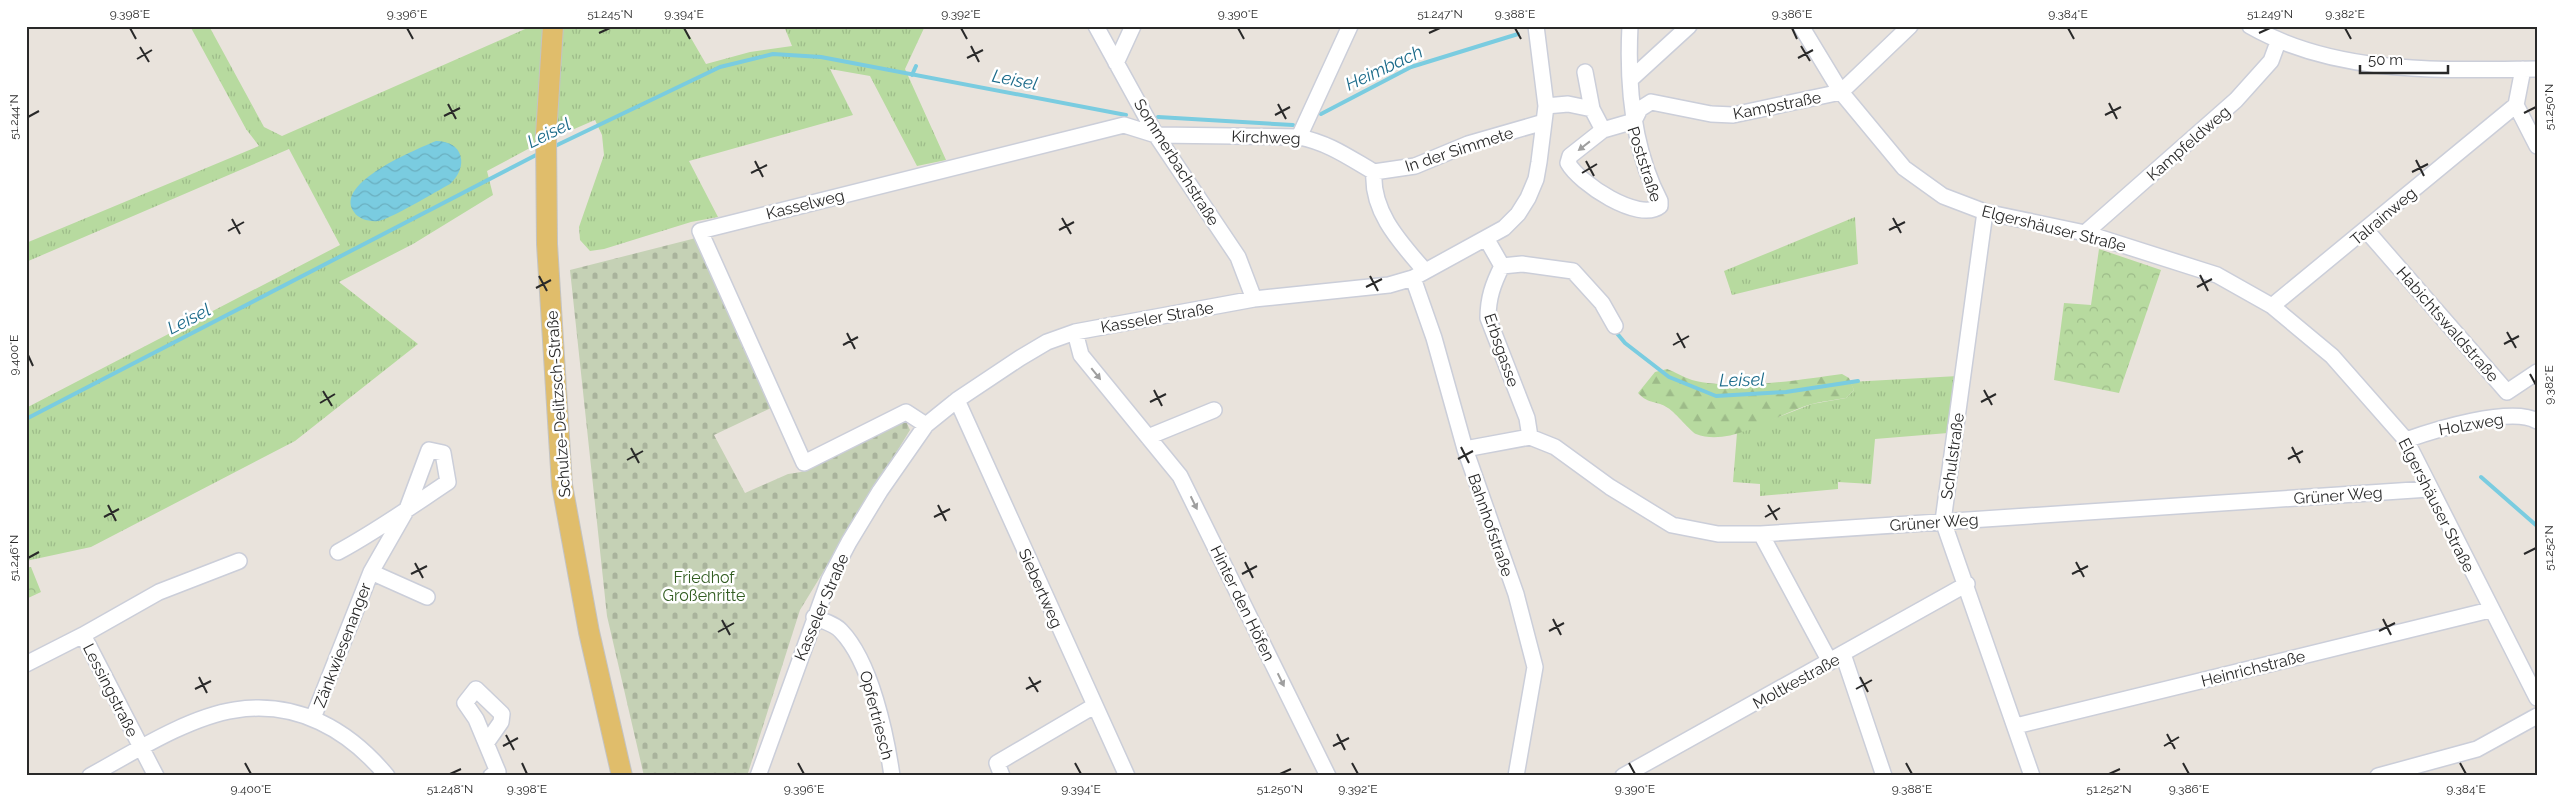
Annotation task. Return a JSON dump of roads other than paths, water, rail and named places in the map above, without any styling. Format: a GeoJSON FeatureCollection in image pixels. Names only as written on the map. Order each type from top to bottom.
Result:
{"type":"FeatureCollection","features":[{"type":"Feature","properties":{"kind":"main road","name":"Schulze-Delitzsch-Straße"},"geometry":{"type":"LineString","coordinates":[[552,26],[546,135],[548,265],[562,485],[589,632],[622,776]]}},
{"type":"Feature","properties":{"kind":"street","name":"Sommerbachstraße"},"geometry":{"type":"LineString","coordinates":[[1096,26],[1156,135],[1238,257],[1254,299]]}},
{"type":"Feature","properties":{"kind":"street"},"geometry":{"type":"LineString","coordinates":[[1116,63],[1134,26]]}},
{"type":"Feature","properties":{"kind":"street"},"geometry":{"type":"LineString","coordinates":[[1299,137],[1350,26]]}},
{"type":"Feature","properties":{"kind":"street","name":"Kasseler Straße"},"geometry":{"type":"LineString","coordinates":[[758,776],[814,617],[829,580],[849,542],[902,457],[926,425],[956,400],[1047,342],[1075,332],[1254,299],[1389,285],[1419,275],[1504,228],[1518,214],[1528,198],[1536,179],[1546,106],[1536,26]]}},
{"type":"Feature","properties":{"kind":"street"},"geometry":{"type":"LineString","coordinates":[[1630,26],[1629,49],[1634,121]]}},
{"type":"Feature","properties":{"kind":"street"},"geometry":{"type":"LineString","coordinates":[[1631,79],[1689,26]]}},
{"type":"Feature","properties":{"kind":"street","name":"Elgershäuser Straße"},"geometry":{"type":"LineString","coordinates":[[1800,26],[1840,92],[1904,168],[1943,196],[1985,212],[2085,233],[2217,275],[2272,306],[2332,356],[2406,440],[2490,610],[2537,698]]}},
{"type":"Feature","properties":{"kind":"street"},"geometry":{"type":"LineString","coordinates":[[1840,92],[1910,26]]}},
{"type":"Feature","properties":{"kind":"street"},"geometry":{"type":"LineString","coordinates":[[2250,26],[2278,42],[2341,61],[2425,69],[2530,69],[2516,105],[2537,146]]}},
{"type":"Feature","properties":{"kind":"street","name":"Kampfeldweg"},"geometry":{"type":"LineString","coordinates":[[2085,233],[2236,100],[2272,61],[2278,42]]}},
{"type":"Feature","properties":{"kind":"street"},"geometry":{"type":"LineString","coordinates":[[1585,72],[1592,109],[1603,130]]}},
{"type":"Feature","properties":{"kind":"street","name":"Kampstraße"},"geometry":{"type":"LineString","coordinates":[[1634,121],[1640,108],[1651,102],[1711,114],[1733,115],[1840,92]]}},
{"type":"Feature","properties":{"kind":"street"},"geometry":{"type":"LineString","coordinates":[[1546,106],[1568,104],[1592,109]]}},
{"type":"Feature","properties":{"kind":"street","name":"Talrainweg"},"geometry":{"type":"LineString","coordinates":[[2272,306],[2516,105]]}},
{"type":"Feature","properties":{"kind":"street","name":"Poststraße"},"geometry":{"type":"LineString","coordinates":[[1634,121],[1645,164],[1660,201],[1660,206],[1653,210],[1643,211],[1608,198],[1572,171],[1568,163],[1570,156],[1603,130],[1634,121]]}},
{"type":"Feature","properties":{"kind":"street","name":"In der Simmete"},"geometry":{"type":"LineString","coordinates":[[1374,172],[1415,166],[1468,144],[1544,122]]}},
{"type":"Feature","properties":{"kind":"street","name":"Kasselweg"},"geometry":{"type":"LineString","coordinates":[[926,425],[906,412],[804,463],[700,231],[1124,125],[1156,135]]}},
{"type":"Feature","properties":{"kind":"street","name":"Kirchweg"},"geometry":{"type":"LineString","coordinates":[[1156,135],[1299,137],[1314,140],[1346,153],[1374,172]]}},
{"type":"Feature","properties":{"kind":"street"},"geometry":{"type":"LineString","coordinates":[[1374,172],[1376,192],[1392,234],[1419,275]]}},
{"type":"Feature","properties":{"kind":"street","name":"Schulstraße"},"geometry":{"type":"LineString","coordinates":[[1985,212],[1943,521],[1967,584],[2032,776]]}},
{"type":"Feature","properties":{"kind":"street","name":"Habichtswaldstraße"},"geometry":{"type":"LineString","coordinates":[[2366,230],[2507,392],[2537,372]]}},
{"type":"Feature","properties":{"kind":"street"},"geometry":{"type":"LineString","coordinates":[[1486,238],[1502,266],[1522,264],[1573,271],[1602,303],[1615,326]]}},
{"type":"Feature","properties":{"kind":"street","name":"Erbsgasse"},"geometry":{"type":"LineString","coordinates":[[1502,266],[1492,286],[1488,302],[1488,318],[1527,418],[1530,437]]}},
{"type":"Feature","properties":{"kind":"street","name":"Bahnhofstraße"},"geometry":{"type":"LineString","coordinates":[[1419,275],[1434,338],[1465,449],[1516,594],[1535,667],[1516,776]]}},
{"type":"Feature","properties":{"kind":"street","name":"Hinter den Höfen"},"geometry":{"type":"LineString","coordinates":[[1075,332],[1081,355],[1180,476],[1328,776]]}},
{"type":"Feature","properties":{"kind":"street"},"geometry":{"type":"LineString","coordinates":[[2498,416],[2507,392]]}},
{"type":"Feature","properties":{"kind":"street","name":"Siebertweg"},"geometry":{"type":"LineString","coordinates":[[956,400],[1127,776]]}},
{"type":"Feature","properties":{"kind":"street"},"geometry":{"type":"LineString","coordinates":[[1148,437],[1214,410]]}},
{"type":"Feature","properties":{"kind":"street","name":"Holzweg"},"geometry":{"type":"LineString","coordinates":[[2406,440],[2429,431],[2498,416],[2530,417],[2537,421]]}},
{"type":"Feature","properties":{"kind":"street"},"geometry":{"type":"LineString","coordinates":[[1465,449],[1530,437]]}},
{"type":"Feature","properties":{"kind":"street","name":"Grüner Weg"},"geometry":{"type":"LineString","coordinates":[[1530,437],[1555,447],[1610,487],[1672,525],[1718,534],[1762,534],[2429,489]]}},
{"type":"Feature","properties":{"kind":"street","name":"Zänkwiesenanger"},"geometry":{"type":"LineString","coordinates":[[313,718],[371,572],[407,509],[373,533],[338,552]]}},
{"type":"Feature","properties":{"kind":"street"},"geometry":{"type":"LineString","coordinates":[[1762,534],[1837,658],[1884,776]]}},
{"type":"Feature","properties":{"kind":"street"},"geometry":{"type":"LineString","coordinates":[[83,635],[159,592],[239,561]]}},
{"type":"Feature","properties":{"kind":"street","name":"Zänkwiesenanger"},"geometry":{"type":"LineString","coordinates":[[371,572],[427,597]]}},
{"type":"Feature","properties":{"kind":"street","name":"Moltkestraße"},"geometry":{"type":"LineString","coordinates":[[1625,775],[1967,584]]}},
{"type":"Feature","properties":{"kind":"street","name":"Heinrichstraße"},"geometry":{"type":"LineString","coordinates":[[2016,726],[2490,610]]}},
{"type":"Feature","properties":{"kind":"street","name":"Opfertriesch"},"geometry":{"type":"LineString","coordinates":[[814,617],[840,630],[859,654],[870,684],[892,776]]}},
{"type":"Feature","properties":{"kind":"street","name":"Lessingstraße"},"geometry":{"type":"LineString","coordinates":[[26,664],[83,635],[156,776]]}},
{"type":"Feature","properties":{"kind":"street"},"geometry":{"type":"LineString","coordinates":[[1002,776],[997,763],[1094,706]]}},
{"type":"Feature","properties":{"kind":"street"},"geometry":{"type":"LineString","coordinates":[[90,776],[186,725],[234,710],[274,708],[313,718],[347,736],[369,754],[388,776]]}},
{"type":"Feature","properties":{"kind":"street"},"geometry":{"type":"LineString","coordinates":[[2378,776],[2477,749],[2537,716]]}},
{"type":"Feature","properties":{"kind":"street"},"geometry":{"type":"LineString","coordinates":[[487,742],[496,774]]}},
{"type":"Feature","properties":{"kind":"water"},"geometry":{"type":"Polygon","coordinates":[[[436,141],[453,145],[461,156],[460,170],[450,184],[402,211],[378,221],[361,218],[354,212],[351,201],[355,190],[366,179],[396,159],[436,141]]]}},
{"type":"Feature","properties":{"kind":"waterway","name":"Heimbach"},"geometry":{"type":"LineString","coordinates":[[1321,114],[1411,67],[1518,34]]}},
{"type":"Feature","properties":{"kind":"waterway","name":"Leisel"},"geometry":{"type":"LineString","coordinates":[[553,147],[720,67],[773,54],[821,57],[1126,115]]}},
{"type":"Feature","properties":{"kind":"waterway"},"geometry":{"type":"LineString","coordinates":[[912,75],[916,66]]}},
{"type":"Feature","properties":{"kind":"waterway","name":"Leisel"},"geometry":{"type":"LineString","coordinates":[[1158,117],[1293,125]]}},
{"type":"Feature","properties":{"kind":"waterway","name":"Leisel"},"geometry":{"type":"LineString","coordinates":[[26,419],[540,153]]}},
{"type":"Feature","properties":{"kind":"waterway","name":"Leisel"},"geometry":{"type":"LineString","coordinates":[[1615,331],[1625,343],[1669,377],[1716,396],[1786,392],[1858,381]]}},
{"type":"Feature","properties":{"kind":"waterway","name":"Leisel"},"geometry":{"type":"LineString","coordinates":[[2481,477],[2537,526]]}},
{"type":"Feature","properties":{"kind":"park label","name":"Friedhof Großenritte"},"geometry":{"type":"Point","coordinates":[704,586]}}]}
